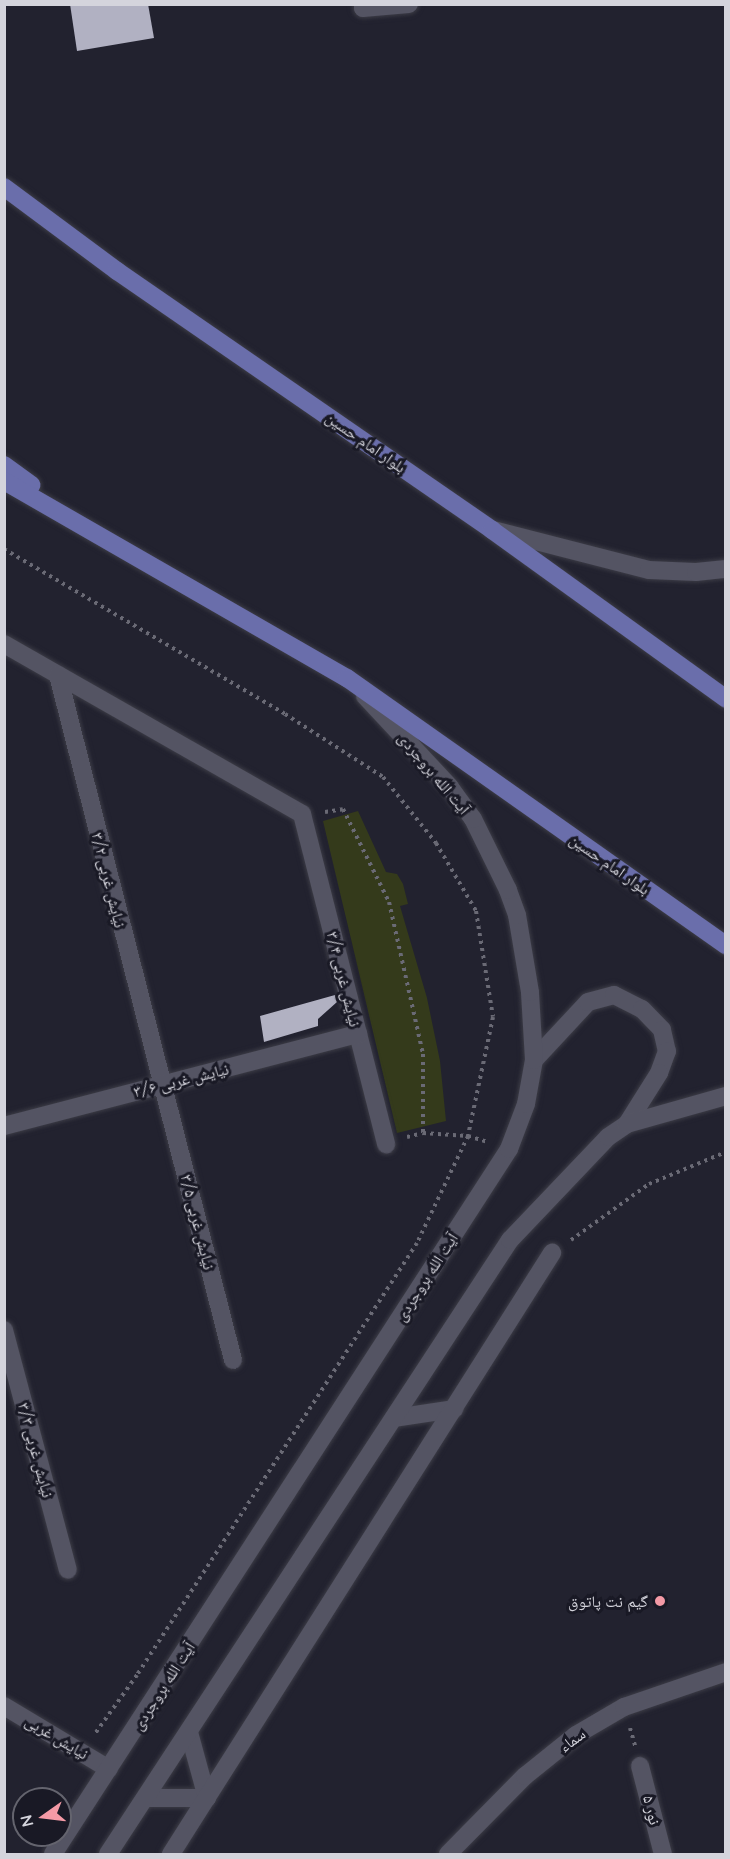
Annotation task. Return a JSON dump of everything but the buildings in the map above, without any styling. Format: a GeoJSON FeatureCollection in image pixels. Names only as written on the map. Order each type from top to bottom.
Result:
{"type":"FeatureCollection","features":[{"type":"Feature","properties":{"kind":"main road","name":"بلوار امام حسین"},"geometry":{"type":"LineString","coordinates":[[4,187],[126,278],[492,530],[726,699]]}},
{"type":"Feature","properties":{"kind":"main road"},"geometry":{"type":"LineString","coordinates":[[4,465],[113,543]]}},
{"type":"Feature","properties":{"kind":"main road","name":"بلوار امام حسین"},"geometry":{"type":"LineString","coordinates":[[4,481],[347,678],[726,945]]}},
{"type":"Feature","properties":{"kind":"street"},"geometry":{"type":"LineString","coordinates":[[363,6],[409,4]]}},
{"type":"Feature","properties":{"kind":"street"},"geometry":{"type":"LineString","coordinates":[[492,530],[650,570],[696,573],[726,569]]}},
{"type":"Feature","properties":{"kind":"street"},"geometry":{"type":"LineString","coordinates":[[4,644],[302,814]]}},
{"type":"Feature","properties":{"kind":"street","name":"نیایش غربی ۳/۲"},"geometry":{"type":"LineString","coordinates":[[58,675],[163,1084]]}},
{"type":"Feature","properties":{"kind":"street","name":"آیت الله بروجردی"},"geometry":{"type":"LineString","coordinates":[[53,1854],[509,1149],[526,1104],[534,1060],[530,992],[519,926],[490,851],[450,787],[347,678]]}},
{"type":"Feature","properties":{"kind":"street","name":"نیایش غربی ۳/۴"},"geometry":{"type":"LineString","coordinates":[[302,814],[386,1144]]}},
{"type":"Feature","properties":{"kind":"street"},"geometry":{"type":"LineString","coordinates":[[534,1060],[588,1002],[614,995],[642,1009],[662,1030],[667,1051],[659,1073],[627,1124]]}},
{"type":"Feature","properties":{"kind":"street","name":"نیایش غربی ۳/۶"},"geometry":{"type":"LineString","coordinates":[[4,1126],[358,1034]]}},
{"type":"Feature","properties":{"kind":"street","name":"نیایش غربی ۳/۵"},"geometry":{"type":"LineString","coordinates":[[163,1084],[233,1360]]}},
{"type":"Feature","properties":{"kind":"street"},"geometry":{"type":"LineString","coordinates":[[108,1854],[510,1240],[608,1137],[627,1124],[726,1096]]}},
{"type":"Feature","properties":{"kind":"street"},"geometry":{"type":"LineString","coordinates":[[171,1854],[552,1253]]}},
{"type":"Feature","properties":{"kind":"street","name":"نیایش غربی ۳/۳"},"geometry":{"type":"LineString","coordinates":[[4,1330],[12,1386],[68,1570]]}},
{"type":"Feature","properties":{"kind":"street"},"geometry":{"type":"LineString","coordinates":[[394,1418],[454,1409]]}},
{"type":"Feature","properties":{"kind":"street","name":"سماء"},"geometry":{"type":"LineString","coordinates":[[448,1854],[525,1776],[576,1735],[624,1707],[726,1672]]}},
{"type":"Feature","properties":{"kind":"street","name":"نیایش غربی"},"geometry":{"type":"LineString","coordinates":[[4,1706],[109,1769]]}},
{"type":"Feature","properties":{"kind":"street"},"geometry":{"type":"LineString","coordinates":[[189,1732],[207,1798]]}},
{"type":"Feature","properties":{"kind":"street","name":"نور ۵"},"geometry":{"type":"LineString","coordinates":[[640,1766],[663,1854]]}},
{"type":"Feature","properties":{"kind":"street"},"geometry":{"type":"LineString","coordinates":[[145,1798],[207,1798]]}},
{"type":"Feature","properties":{"kind":"path"},"geometry":{"type":"LineString","coordinates":[[4,549],[285,714],[383,777],[436,843],[476,911],[493,1017],[468,1136],[417,1243],[137,1675],[81,1752]]}},
{"type":"Feature","properties":{"kind":"path"},"geometry":{"type":"LineString","coordinates":[[302,814],[343,809],[389,902],[423,1054],[423,1132]]}},
{"type":"Feature","properties":{"kind":"path"},"geometry":{"type":"LineString","coordinates":[[386,1144],[423,1132],[468,1136],[509,1149]]}},
{"type":"Feature","properties":{"kind":"path"},"geometry":{"type":"LineString","coordinates":[[552,1253],[650,1184],[726,1152]]}},
{"type":"Feature","properties":{"kind":"path"},"geometry":{"type":"LineString","coordinates":[[624,1707],[640,1766]]}},
{"type":"Feature","properties":{"kind":"green space"},"geometry":{"type":"Polygon","coordinates":[[[358,811],[386,872],[397,874],[403,884],[408,904],[400,906],[427,998],[440,1061],[446,1121],[397,1133],[323,821],[358,811]]]}},
{"type":"Feature","properties":{"kind":"place","name":"گیم نت پاتوق"},"geometry":{"type":"Point","coordinates":[660,1601]}}]}
